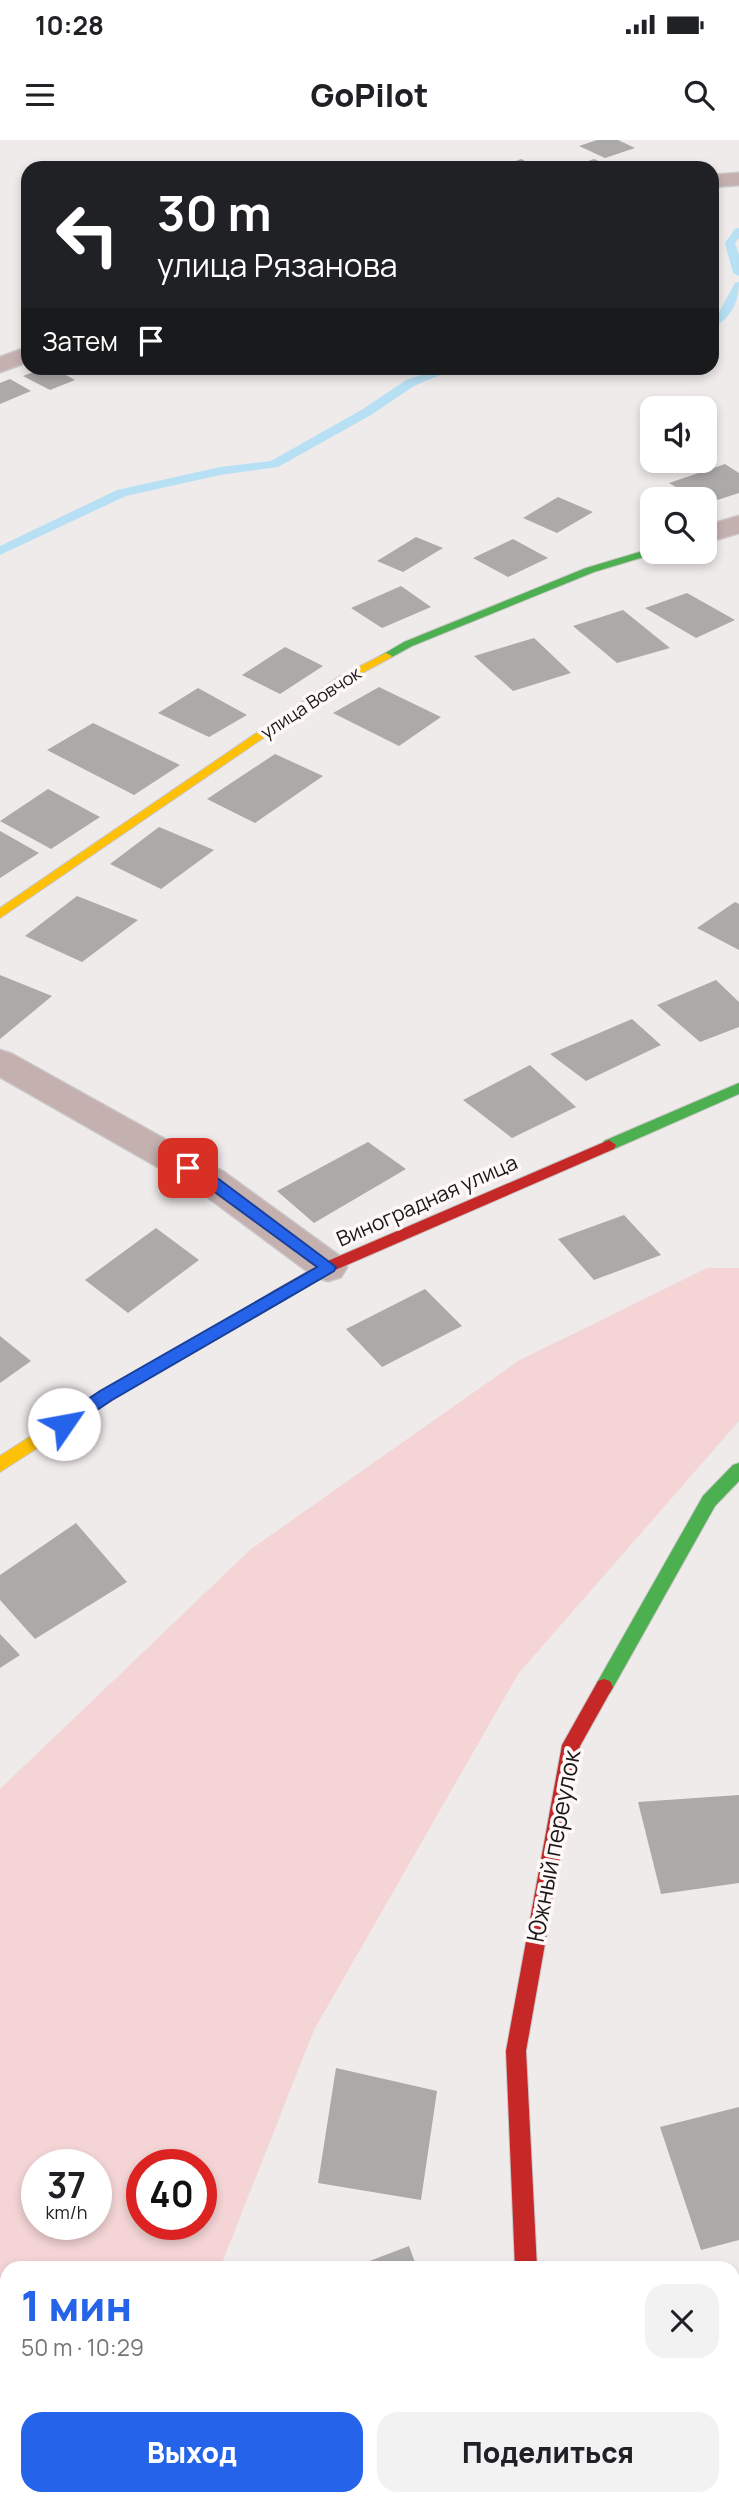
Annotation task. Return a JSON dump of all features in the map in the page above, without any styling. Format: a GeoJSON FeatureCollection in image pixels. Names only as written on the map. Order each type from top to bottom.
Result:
{"type":"FeatureCollection","features":[{"type":"Feature","properties":{"kind":"street"},"geometry":{"type":"LineString","coordinates":[[719,180],[739,179]]}},
{"type":"Feature","properties":{"kind":"street"},"geometry":{"type":"LineString","coordinates":[[0,365],[21,357]]}},
{"type":"Feature","properties":{"kind":"street"},"geometry":{"type":"LineString","coordinates":[[717,531],[739,524]]}},
{"type":"Feature","properties":{"kind":"street","name":"улица Вовчок"},"geometry":{"type":"LineString","coordinates":[[0,914],[341,680],[408,644],[590,570],[640,555]]}},
{"type":"Feature","properties":{"kind":"street"},"geometry":{"type":"LineString","coordinates":[[0,1062],[211,1181],[328,1267]]}},
{"type":"Feature","properties":{"kind":"street","name":"Виноградная улица"},"geometry":{"type":"LineString","coordinates":[[0,1465],[106,1396],[328,1267],[739,1088]]}},
{"type":"Feature","properties":{"kind":"street","name":"Южный переулок"},"geometry":{"type":"LineString","coordinates":[[526,2261],[516,2051],[571,1745],[709,1501],[739,1470]]}},
{"type":"Feature","properties":{"kind":"shaded area"},"geometry":{"type":"Polygon","coordinates":[[[707,1268],[739,1268],[739,1421],[518,1674],[314,2030],[223,2261],[0,2261],[0,1789],[251,1549],[518,1361],[707,1268]]]}},
{"type":"Feature","properties":{"kind":"building"},"geometry":{"type":"Polygon","coordinates":[[[597,140],[618,140],[635,148],[605,158],[579,146],[597,140]]]}},
{"type":"Feature","properties":{"kind":"building"},"geometry":{"type":"Polygon","coordinates":[[[66,375],[75,380],[50,390],[23,376],[66,375]]]}},
{"type":"Feature","properties":{"kind":"building"},"geometry":{"type":"Polygon","coordinates":[[[10,379],[31,391],[0,404],[0,383],[10,379]]]}},
{"type":"Feature","properties":{"kind":"building"},"geometry":{"type":"Polygon","coordinates":[[[725,464],[739,473],[739,493],[717,500],[717,487],[676,487],[669,483],[698,473],[717,473],[717,467],[725,464]]]}},
{"type":"Feature","properties":{"kind":"building"},"geometry":{"type":"Polygon","coordinates":[[[558,497],[593,512],[557,533],[523,518],[558,497]]]}},
{"type":"Feature","properties":{"kind":"building"},"geometry":{"type":"Polygon","coordinates":[[[416,537],[443,548],[403,572],[377,561],[416,537]]]}},
{"type":"Feature","properties":{"kind":"building"},"geometry":{"type":"Polygon","coordinates":[[[513,539],[548,558],[508,577],[473,558],[513,539]]]}},
{"type":"Feature","properties":{"kind":"building"},"geometry":{"type":"Polygon","coordinates":[[[401,586],[431,607],[382,628],[351,608],[401,586]]]}},
{"type":"Feature","properties":{"kind":"building"},"geometry":{"type":"Polygon","coordinates":[[[687,593],[735,620],[696,638],[645,608],[687,593]]]}},
{"type":"Feature","properties":{"kind":"building"},"geometry":{"type":"Polygon","coordinates":[[[623,610],[670,648],[617,663],[573,626],[623,610]]]}},
{"type":"Feature","properties":{"kind":"building"},"geometry":{"type":"Polygon","coordinates":[[[534,638],[571,673],[513,691],[474,656],[534,638]]]}},
{"type":"Feature","properties":{"kind":"building"},"geometry":{"type":"Polygon","coordinates":[[[285,647],[323,666],[280,694],[242,675],[285,647]]]}},
{"type":"Feature","properties":{"kind":"building"},"geometry":{"type":"Polygon","coordinates":[[[379,687],[441,717],[399,746],[333,713],[379,687]]]}},
{"type":"Feature","properties":{"kind":"building"},"geometry":{"type":"Polygon","coordinates":[[[198,688],[247,715],[209,737],[158,713],[198,688]]]}},
{"type":"Feature","properties":{"kind":"building"},"geometry":{"type":"Polygon","coordinates":[[[93,723],[180,765],[134,795],[47,750],[93,723]]]}},
{"type":"Feature","properties":{"kind":"building"},"geometry":{"type":"Polygon","coordinates":[[[275,754],[323,776],[255,823],[207,799],[275,754]]]}},
{"type":"Feature","properties":{"kind":"building"},"geometry":{"type":"Polygon","coordinates":[[[48,789],[100,817],[51,849],[0,821],[48,789]]]}},
{"type":"Feature","properties":{"kind":"building"},"geometry":{"type":"Polygon","coordinates":[[[159,827],[214,850],[161,889],[110,864],[159,827]]]}},
{"type":"Feature","properties":{"kind":"building"},"geometry":{"type":"Polygon","coordinates":[[[0,831],[39,853],[0,878],[0,831]]]}},
{"type":"Feature","properties":{"kind":"building"},"geometry":{"type":"Polygon","coordinates":[[[77,896],[138,920],[82,962],[25,936],[77,896]]]}},
{"type":"Feature","properties":{"kind":"building"},"geometry":{"type":"Polygon","coordinates":[[[735,902],[739,904],[739,950],[697,928],[735,902]]]}},
{"type":"Feature","properties":{"kind":"building"},"geometry":{"type":"Polygon","coordinates":[[[0,975],[52,996],[0,1039],[0,975]]]}},
{"type":"Feature","properties":{"kind":"building"},"geometry":{"type":"Polygon","coordinates":[[[716,980],[739,1002],[739,1027],[700,1042],[657,1005],[716,980]]]}},
{"type":"Feature","properties":{"kind":"building"},"geometry":{"type":"Polygon","coordinates":[[[632,1019],[661,1045],[586,1081],[550,1054],[632,1019]]]}},
{"type":"Feature","properties":{"kind":"building"},"geometry":{"type":"Polygon","coordinates":[[[530,1065],[576,1107],[512,1138],[463,1100],[530,1065]]]}},
{"type":"Feature","properties":{"kind":"building"},"geometry":{"type":"Polygon","coordinates":[[[368,1142],[406,1169],[314,1223],[277,1191],[368,1142]]]}},
{"type":"Feature","properties":{"kind":"building"},"geometry":{"type":"Polygon","coordinates":[[[624,1215],[661,1255],[594,1280],[558,1239],[624,1215]]]}},
{"type":"Feature","properties":{"kind":"building"},"geometry":{"type":"Polygon","coordinates":[[[156,1228],[199,1260],[128,1313],[85,1280],[156,1228]]]}},
{"type":"Feature","properties":{"kind":"building"},"geometry":{"type":"Polygon","coordinates":[[[425,1289],[462,1326],[382,1367],[346,1329],[425,1289]]]}},
{"type":"Feature","properties":{"kind":"building"},"geometry":{"type":"Polygon","coordinates":[[[0,1336],[31,1361],[0,1383],[0,1336]]]}},
{"type":"Feature","properties":{"kind":"building"},"geometry":{"type":"Polygon","coordinates":[[[76,1523],[127,1582],[35,1639],[0,1600],[0,1575],[76,1523]]]}},
{"type":"Feature","properties":{"kind":"building"},"geometry":{"type":"Polygon","coordinates":[[[0,1634],[20,1655],[0,1668],[0,1634]]]}},
{"type":"Feature","properties":{"kind":"building"},"geometry":{"type":"Polygon","coordinates":[[[739,1795],[739,1883],[661,1894],[638,1802],[739,1795]]]}},
{"type":"Feature","properties":{"kind":"building"},"geometry":{"type":"Polygon","coordinates":[[[336,2068],[437,2091],[421,2200],[318,2183],[336,2068]]]}},
{"type":"Feature","properties":{"kind":"building"},"geometry":{"type":"Polygon","coordinates":[[[739,2107],[739,2240],[701,2250],[660,2127],[739,2107]]]}},
{"type":"Feature","properties":{"kind":"building"},"geometry":{"type":"Polygon","coordinates":[[[409,2246],[414,2261],[369,2261],[409,2246]]]}},
{"type":"Feature","properties":{"kind":"waterway"},"geometry":{"type":"LineString","coordinates":[[739,231],[730,243],[739,273]]}},
{"type":"Feature","properties":{"kind":"waterway"},"geometry":{"type":"LineString","coordinates":[[719,320],[739,285]]}},
{"type":"Feature","properties":{"kind":"waterway"},"geometry":{"type":"LineString","coordinates":[[0,551],[122,493],[220,471],[274,464],[367,412],[410,383],[432,375]]}},
{"type":"Feature","properties":{"kind":"traffic: fast"},"geometry":{"type":"LineString","coordinates":[[386,656],[408,644],[590,570],[640,555]]}},
{"type":"Feature","properties":{"kind":"traffic: fast"},"geometry":{"type":"LineString","coordinates":[[609,1145],[739,1088]]}},
{"type":"Feature","properties":{"kind":"traffic: fast"},"geometry":{"type":"LineString","coordinates":[[604,1687],[709,1501],[739,1470]]}},
{"type":"Feature","properties":{"kind":"traffic: slow"},"geometry":{"type":"LineString","coordinates":[[0,914],[341,680],[386,656]]}},
{"type":"Feature","properties":{"kind":"traffic: slow"},"geometry":{"type":"LineString","coordinates":[[0,1465],[106,1396],[278,1296]]}},
{"type":"Feature","properties":{"kind":"traffic: jam"},"geometry":{"type":"LineString","coordinates":[[278,1296],[328,1267],[609,1145]]}},
{"type":"Feature","properties":{"kind":"traffic: jam"},"geometry":{"type":"LineString","coordinates":[[526,2261],[516,2051],[571,1745],[604,1687]]}},
{"type":"Feature","properties":{"kind":"route"},"geometry":{"type":"LineString","coordinates":[[64,1424],[106,1396],[328,1267],[211,1181],[188,1168]]}}]}
